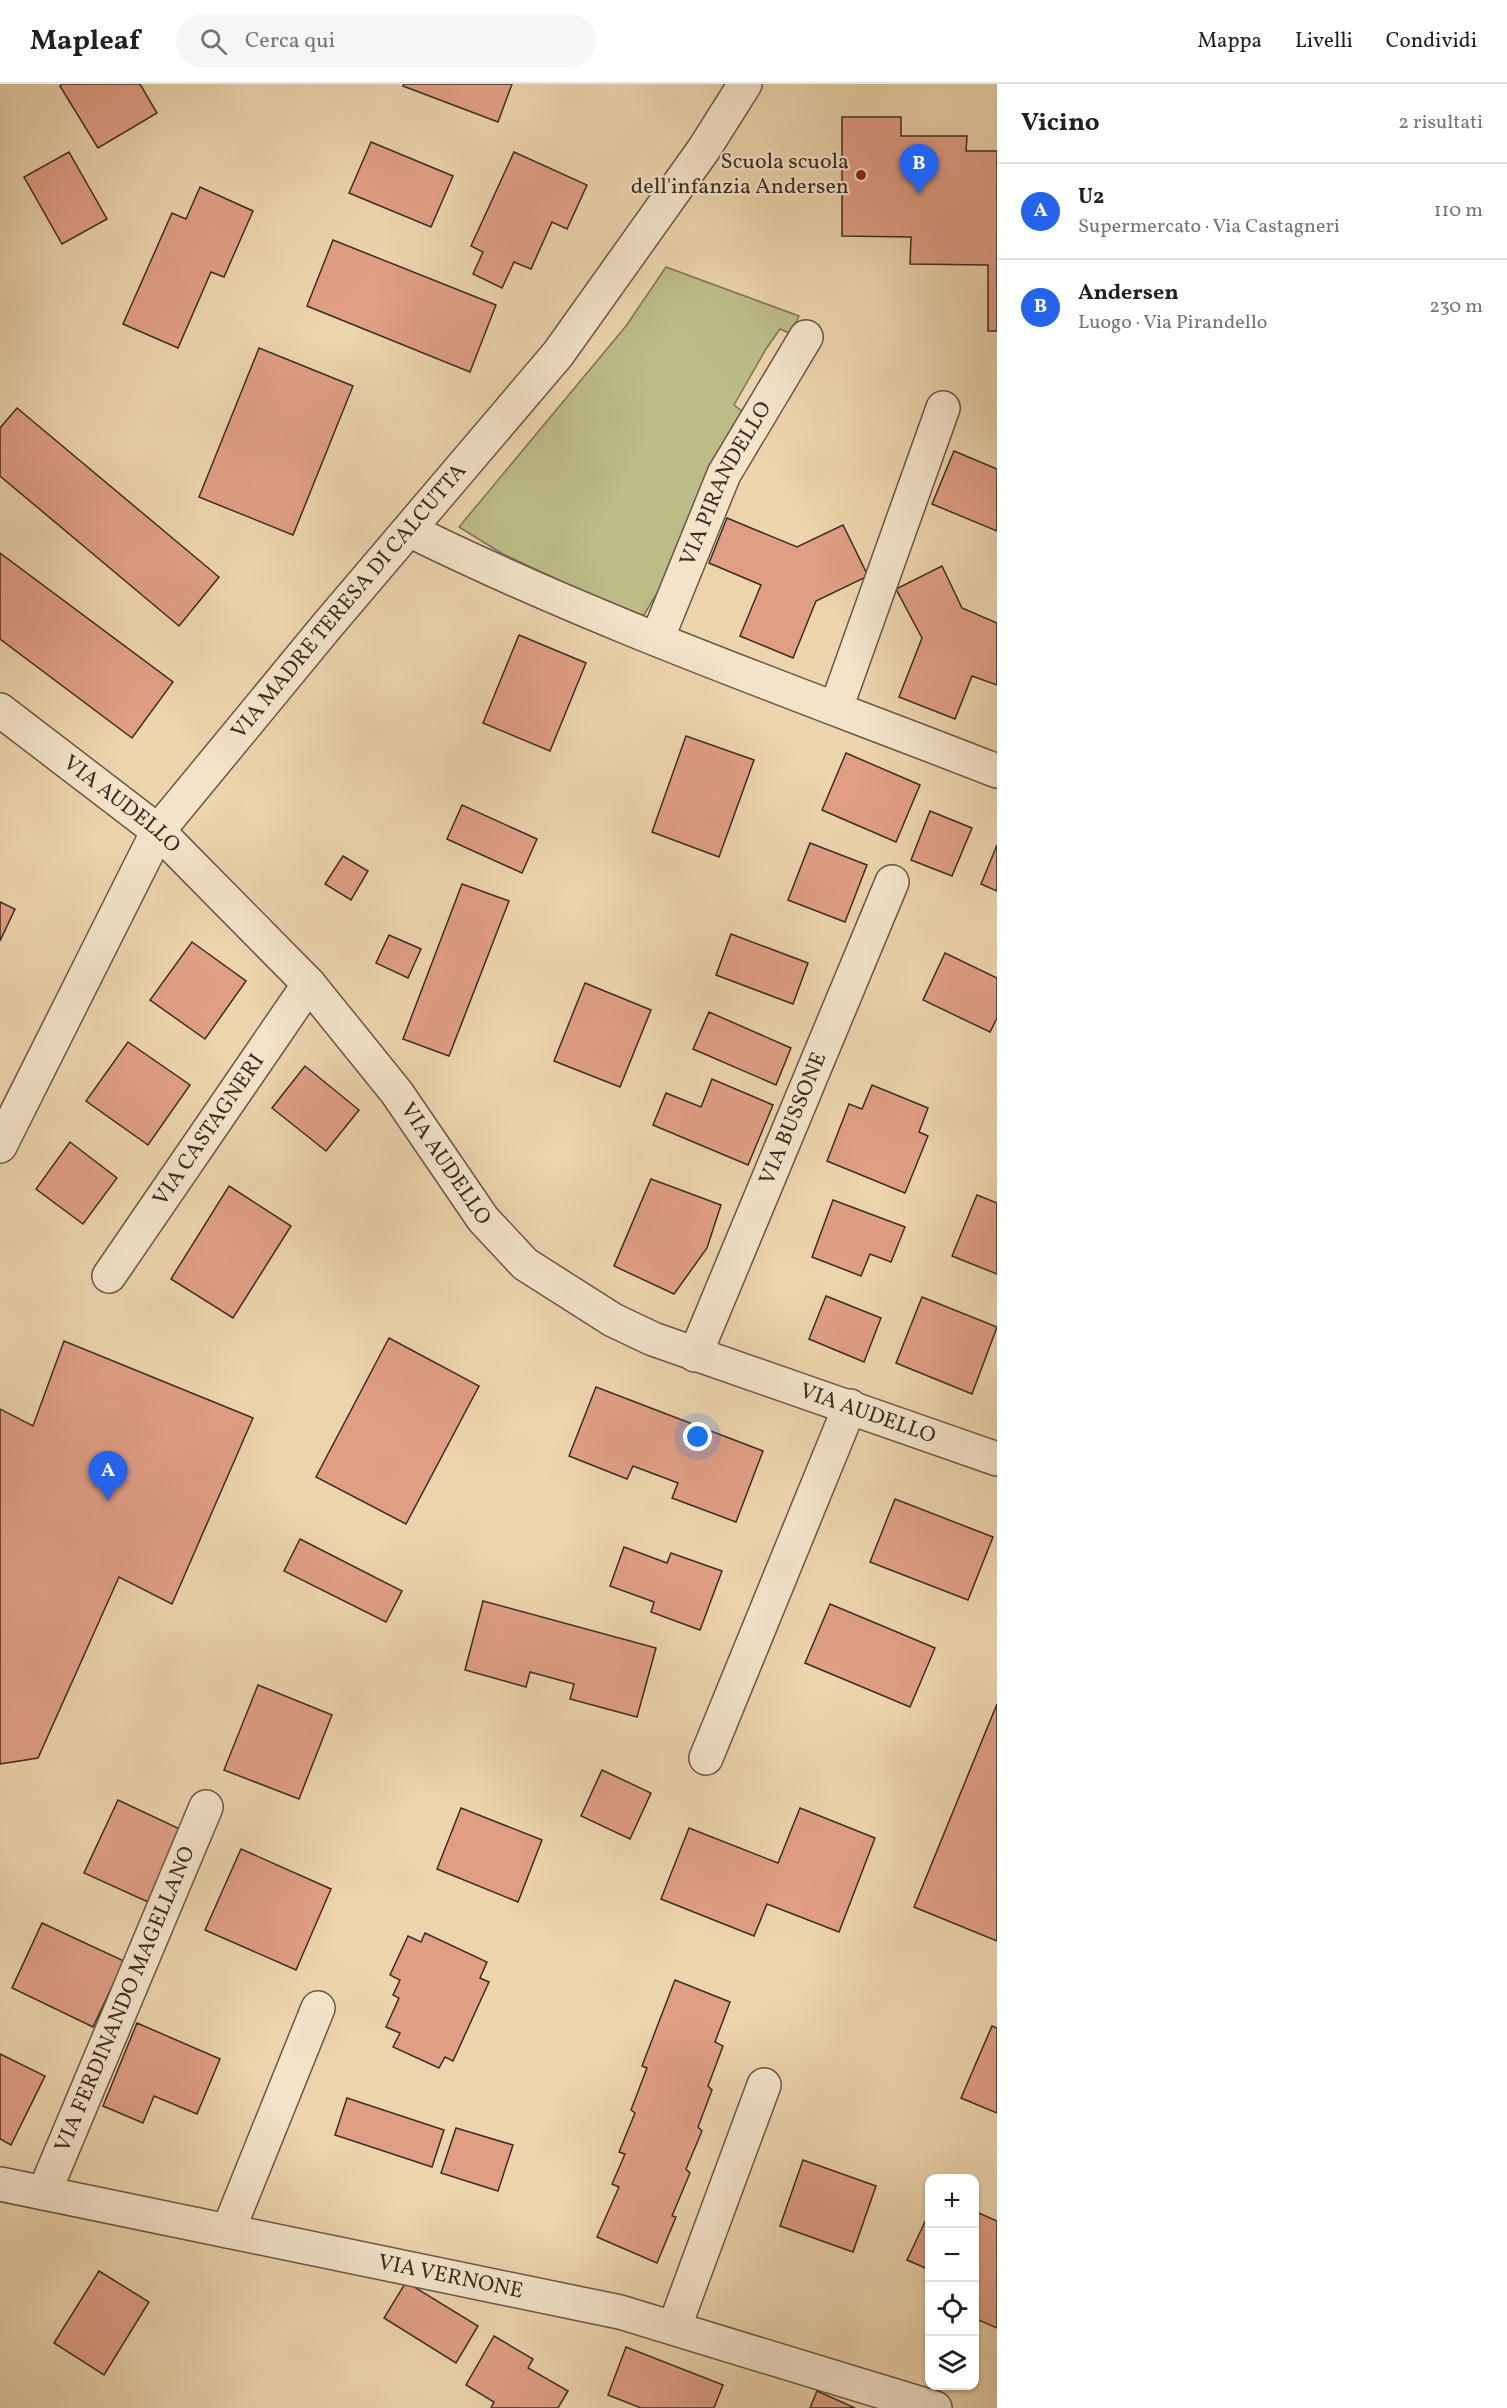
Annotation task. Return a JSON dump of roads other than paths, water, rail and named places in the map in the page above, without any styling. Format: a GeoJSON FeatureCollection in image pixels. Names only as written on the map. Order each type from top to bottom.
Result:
{"type":"FeatureCollection","features":[{"type":"Feature","properties":{"kind":"street","name":"VIA MADRE TERESA DI CALCUTTA"},"geometry":{"type":"LineString","coordinates":[[0,1146],[158,831],[558,354],[704,149],[745,84]]}},
{"type":"Feature","properties":{"kind":"street","name":"VIA PIRANDELLO"},"geometry":{"type":"LineString","coordinates":[[657,639],[724,474],[806,337]]}},
{"type":"Feature","properties":{"kind":"street"},"geometry":{"type":"LineString","coordinates":[[836,708],[943,408]]}},
{"type":"Feature","properties":{"kind":"street"},"geometry":{"type":"LineString","coordinates":[[409,530],[472,561],[657,639],[997,771]]}},
{"type":"Feature","properties":{"kind":"street","name":"VIA AUDELLO"},"geometry":{"type":"LineString","coordinates":[[0,710],[158,831],[309,984],[397,1093],[483,1219],[525,1264],[613,1320],[695,1355],[996,1456]]}},
{"type":"Feature","properties":{"kind":"street","name":"VIA BUSSONE"},"geometry":{"type":"LineString","coordinates":[[695,1355],[892,882]]}},
{"type":"Feature","properties":{"kind":"street","name":"VIA CASTAGNERI"},"geometry":{"type":"LineString","coordinates":[[109,1276],[309,984]]}},
{"type":"Feature","properties":{"kind":"street"},"geometry":{"type":"LineString","coordinates":[[706,1758],[850,1406]]}},
{"type":"Feature","properties":{"kind":"street","name":"VIA FERDINANDO MAGELLANO"},"geometry":{"type":"LineString","coordinates":[[44,2193],[206,1807]]}},
{"type":"Feature","properties":{"kind":"street"},"geometry":{"type":"LineString","coordinates":[[228,2231],[318,2008]]}},
{"type":"Feature","properties":{"kind":"street"},"geometry":{"type":"LineString","coordinates":[[674,2328],[764,2085]]}},
{"type":"Feature","properties":{"kind":"street","name":"VIA VERNONE"},"geometry":{"type":"LineString","coordinates":[[0,2184],[620,2312],[935,2408]]}},
{"type":"Feature","properties":{"kind":"place","name":"Scuola scuola dell'infanzia Andersen"},"geometry":{"type":"Point","coordinates":[861,175]}},
{"type":"Feature","properties":{"kind":"place","name":"Andersen"},"geometry":{"type":"Point","coordinates":[919,194]}},
{"type":"Feature","properties":{"kind":"place","name":"U2"},"geometry":{"type":"Point","coordinates":[108,1501]}}]}
